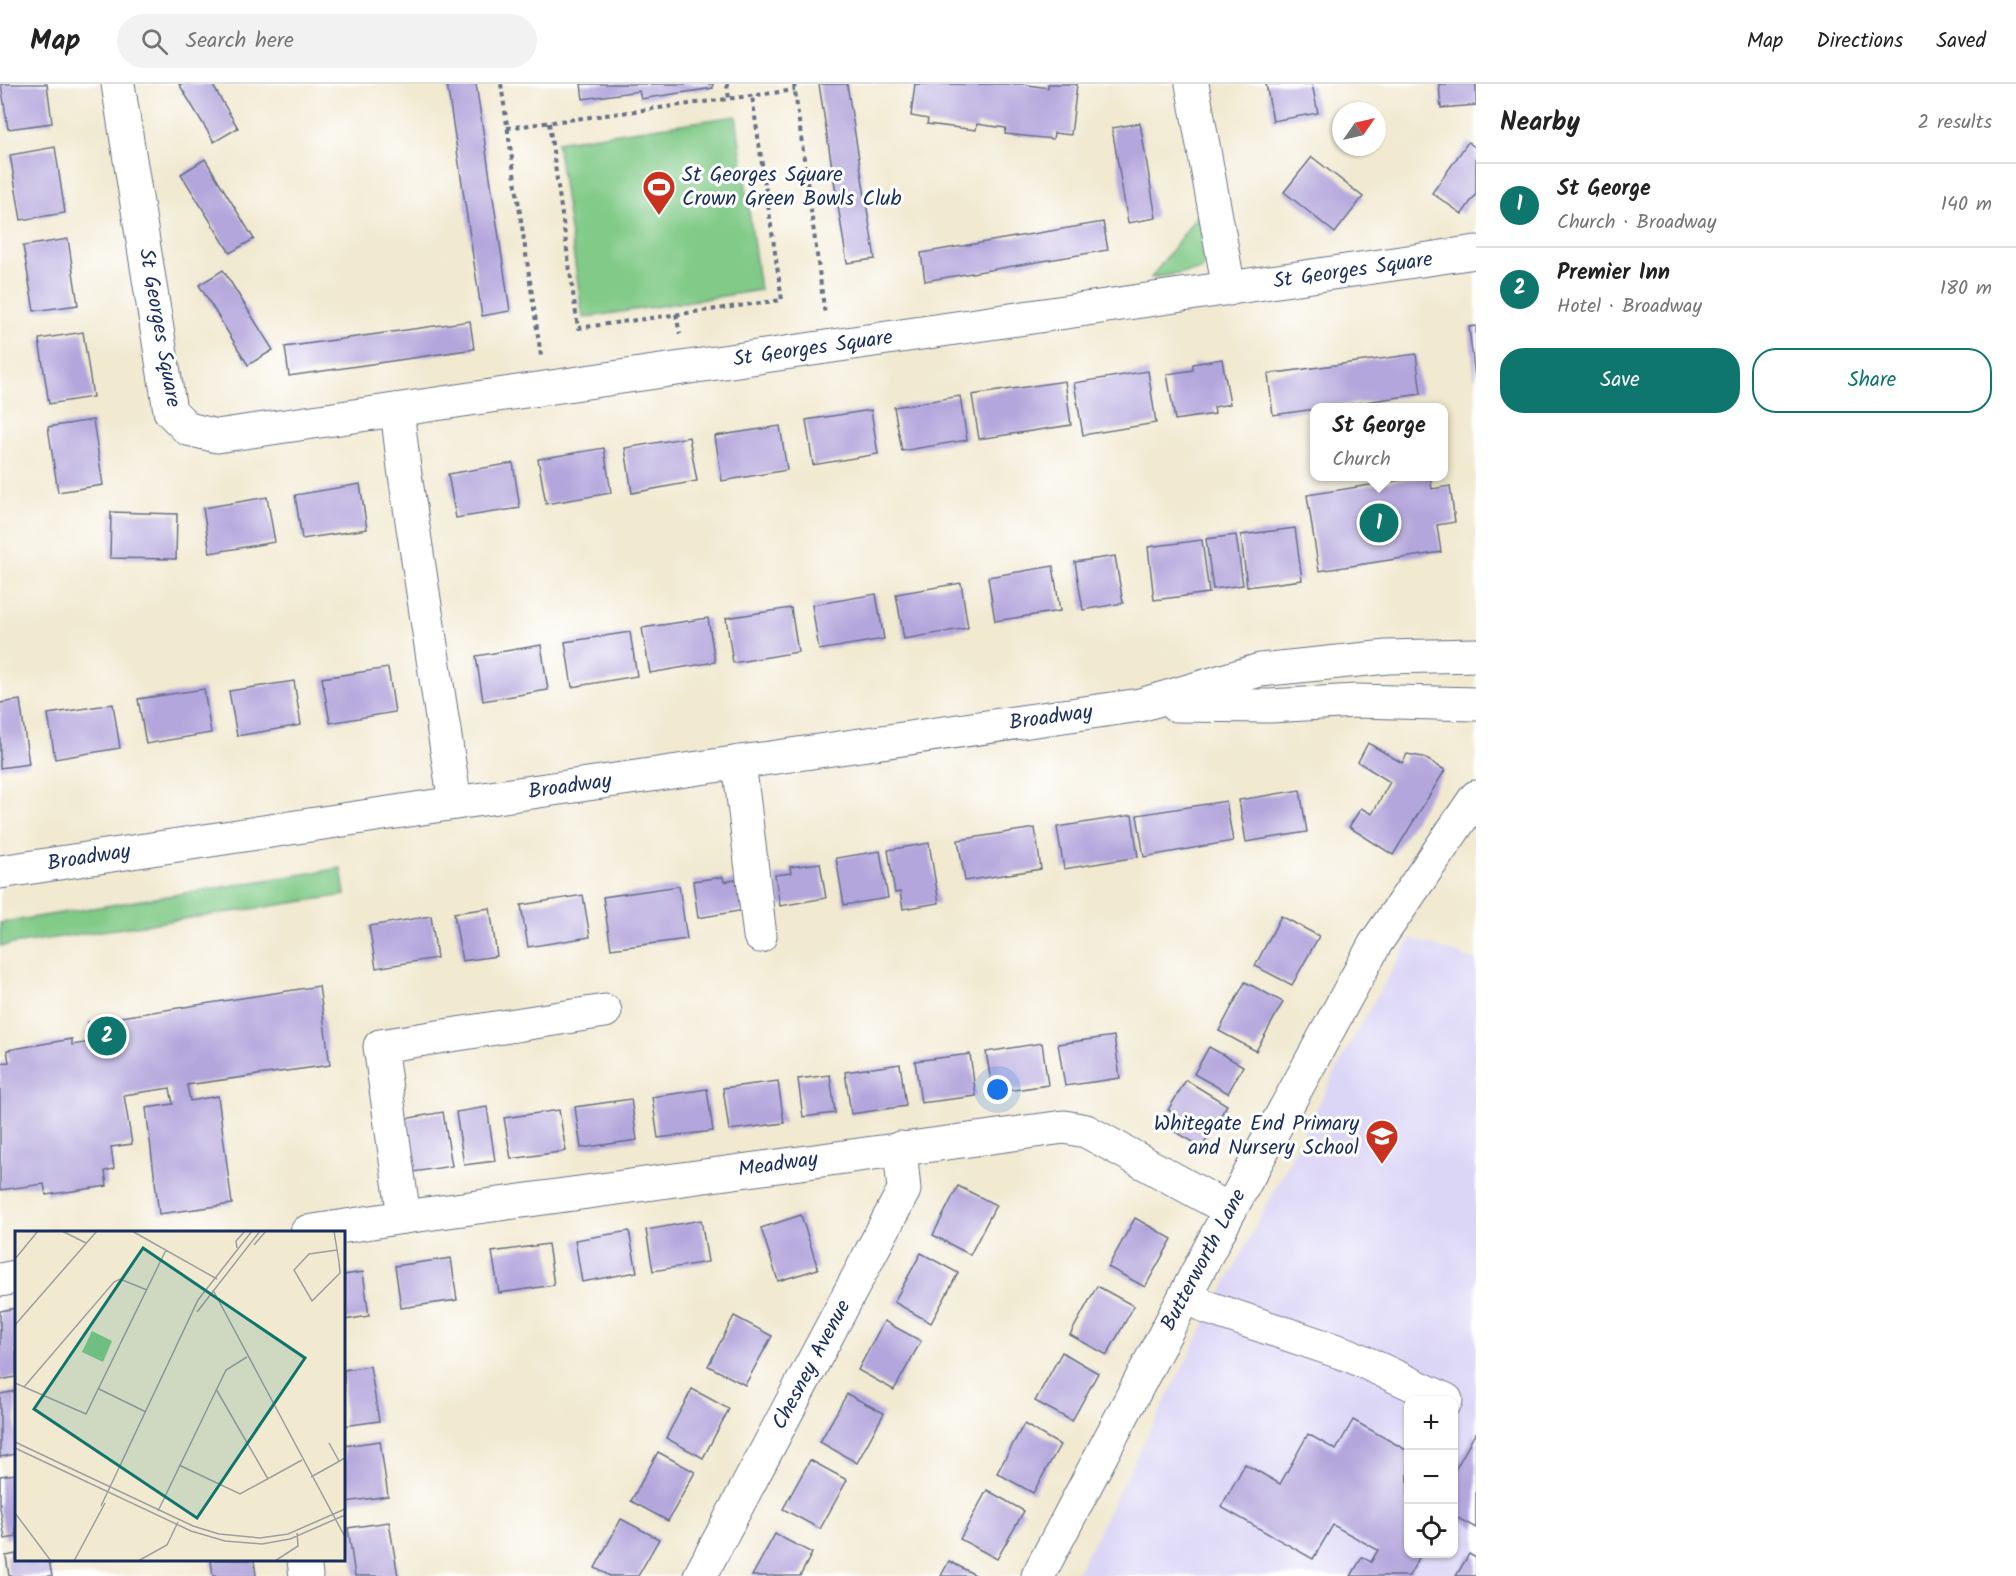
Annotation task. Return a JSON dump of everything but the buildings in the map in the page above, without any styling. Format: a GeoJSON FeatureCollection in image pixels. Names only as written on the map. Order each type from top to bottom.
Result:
{"type":"FeatureCollection","features":[{"type":"Feature","properties":{"kind":"main road","name":"St Georges Square"},"geometry":{"type":"LineString","coordinates":[[118,84],[170,411],[188,429],[218,436],[1476,252]]}},
{"type":"Feature","properties":{"kind":"main road"},"geometry":{"type":"LineString","coordinates":[[1192,84],[1229,289]]}},
{"type":"Feature","properties":{"kind":"main road"},"geometry":{"type":"LineString","coordinates":[[398,410],[404,468],[455,803]]}},
{"type":"Feature","properties":{"kind":"main road","name":"Broadway"},"geometry":{"type":"LineString","coordinates":[[0,872],[455,803],[1140,705],[1260,670],[1387,657],[1476,655]]}},
{"type":"Feature","properties":{"kind":"main road","name":"Broadway"},"geometry":{"type":"LineString","coordinates":[[1140,705],[1270,706],[1356,701],[1476,704]]}},
{"type":"Feature","properties":{"kind":"main road"},"geometry":{"type":"LineString","coordinates":[[739,762],[760,936]]}},
{"type":"Feature","properties":{"kind":"main road","name":"Butterworth Lane"},"geometry":{"type":"LineString","coordinates":[[1038,1576],[1230,1209],[1375,944],[1476,797]]}},
{"type":"Feature","properties":{"kind":"main road"},"geometry":{"type":"LineString","coordinates":[[404,1217],[380,1046],[605,1011]]}},
{"type":"Feature","properties":{"kind":"main road","name":"Meadway"},"geometry":{"type":"LineString","coordinates":[[319,1231],[404,1217],[1064,1127],[1086,1131],[1230,1209]]}},
{"type":"Feature","properties":{"kind":"main road","name":"Chesney Avenue"},"geometry":{"type":"LineString","coordinates":[[700,1576],[904,1190],[900,1148]]}},
{"type":"Feature","properties":{"kind":"main road"},"geometry":{"type":"LineString","coordinates":[[0,1280],[15,1277]]}},
{"type":"Feature","properties":{"kind":"main road"},"geometry":{"type":"LineString","coordinates":[[1186,1295],[1206,1307],[1349,1355],[1435,1396]]}},
{"type":"Feature","properties":{"kind":"main road"},"geometry":{"type":"LineString","coordinates":[[304,1561],[306,1576]]}},
{"type":"Feature","properties":{"kind":"path"},"geometry":{"type":"LineString","coordinates":[[501,84],[541,359]]}},
{"type":"Feature","properties":{"kind":"path"},"geometry":{"type":"LineString","coordinates":[[727,84],[729,99]]}},
{"type":"Feature","properties":{"kind":"path"},"geometry":{"type":"LineString","coordinates":[[794,84],[826,319]]}},
{"type":"Feature","properties":{"kind":"path"},"geometry":{"type":"LineString","coordinates":[[507,128],[795,90]]}},
{"type":"Feature","properties":{"kind":"path"},"geometry":{"type":"LineString","coordinates":[[549,123],[578,328],[782,300],[752,96]]}},
{"type":"Feature","properties":{"kind":"shaded area","name":"Whitegate End Primary and Nursery School"},"geometry":{"type":"Polygon","coordinates":[[[1411,938],[1476,961],[1476,1576],[1075,1576],[1356,1032],[1411,938]]]}},
{"type":"Feature","properties":{"kind":"green space","name":"St Georges Square Crown Green Bowls Club"},"geometry":{"type":"Polygon","coordinates":[[[736,116],[760,290],[583,318],[557,142],[736,116]]]}},
{"type":"Feature","properties":{"kind":"green space"},"geometry":{"type":"Polygon","coordinates":[[[1200,212],[1211,250],[1201,270],[1151,278],[1200,212]]]}},
{"type":"Feature","properties":{"kind":"green space"},"geometry":{"type":"Polygon","coordinates":[[[341,868],[345,895],[0,946],[0,923],[341,868]]]}},
{"type":"Feature","properties":{"kind":"place","name":"St Georges Square Crown Green Bowls Club"},"geometry":{"type":"Point","coordinates":[659,216]}},
{"type":"Feature","properties":{"kind":"place","name":"St George"},"geometry":{"type":"Point","coordinates":[1379,523]}},
{"type":"Feature","properties":{"kind":"place","name":"Premier Inn"},"geometry":{"type":"Point","coordinates":[107,1036]}},
{"type":"Feature","properties":{"kind":"place","name":"Whitegate End Primary and Nursery School"},"geometry":{"type":"Point","coordinates":[1382,1165]}}]}
